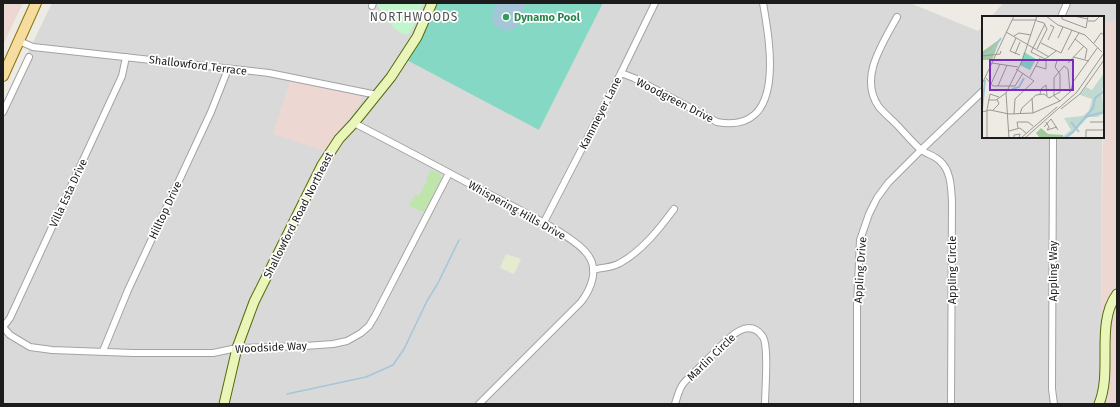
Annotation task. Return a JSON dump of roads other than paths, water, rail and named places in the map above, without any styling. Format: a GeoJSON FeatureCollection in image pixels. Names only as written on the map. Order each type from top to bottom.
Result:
{"type":"FeatureCollection","features":[{"type":"Feature","properties":{"kind":"main road"},"geometry":{"type":"LineString","coordinates":[[3,76],[36,3]]}},
{"type":"Feature","properties":{"kind":"street","name":"Shallowford Road Northeast"},"geometry":{"type":"LineString","coordinates":[[224,404],[237,348],[254,302],[322,165],[339,139],[391,77],[417,37],[432,3]]}},
{"type":"Feature","properties":{"kind":"street","name":"Kammeyer Lane"},"geometry":{"type":"LineString","coordinates":[[544,222],[656,3]]}},
{"type":"Feature","properties":{"kind":"street","name":"Woodgreen Drive"},"geometry":{"type":"LineString","coordinates":[[621,73],[634,78],[717,122],[729,124],[750,118],[762,107],[768,90],[770,65],[769,38],[763,3]]}},
{"type":"Feature","properties":{"kind":"street"},"geometry":{"type":"LineString","coordinates":[[1061,16],[1067,3]]}},
{"type":"Feature","properties":{"kind":"street","name":"Appling Circle"},"geometry":{"type":"LineString","coordinates":[[897,17],[876,56],[872,72],[871,85],[874,97],[879,107],[921,150],[940,161],[947,170],[951,183],[951,404]]}},
{"type":"Feature","properties":{"kind":"street","name":"Shallowford Terrace"},"geometry":{"type":"LineString","coordinates":[[19,41],[33,47],[269,73],[377,95]]}},
{"type":"Feature","properties":{"kind":"street"},"geometry":{"type":"LineString","coordinates":[[3,112],[29,57]]}},
{"type":"Feature","properties":{"kind":"street","name":"Villa Esta Drive"},"geometry":{"type":"LineString","coordinates":[[3,327],[10,318],[122,76],[126,57]]}},
{"type":"Feature","properties":{"kind":"street","name":"Hilltop Drive"},"geometry":{"type":"LineString","coordinates":[[102,351],[128,290],[211,112],[228,69]]}},
{"type":"Feature","properties":{"kind":"street","name":"Appling Drive"},"geometry":{"type":"LineString","coordinates":[[857,404],[857,305],[860,240],[866,220],[877,198],[888,183],[982,92]]}},
{"type":"Feature","properties":{"kind":"street","name":"Whispering Hills Drive"},"geometry":{"type":"LineString","coordinates":[[354,122],[544,222],[582,247],[592,263],[593,270]]}},
{"type":"Feature","properties":{"kind":"street","name":"Appling Way"},"geometry":{"type":"LineString","coordinates":[[1053,138],[1052,389],[1054,404]]}},
{"type":"Feature","properties":{"kind":"street","name":"Woodside Way"},"geometry":{"type":"LineString","coordinates":[[3,327],[10,335],[30,347],[52,350],[133,353],[213,353],[237,348],[333,344],[347,341],[361,333],[375,316],[449,173]]}},
{"type":"Feature","properties":{"kind":"street"},"geometry":{"type":"LineString","coordinates":[[479,404],[581,302],[589,292],[593,270],[620,263],[649,240],[674,209]]}},
{"type":"Feature","properties":{"kind":"street"},"geometry":{"type":"LineString","coordinates":[[1099,404],[1104,389],[1106,326],[1109,311],[1117,294]]}},
{"type":"Feature","properties":{"kind":"street","name":"Marlin Circle"},"geometry":{"type":"LineString","coordinates":[[675,404],[683,385],[733,334],[745,328],[759,333],[765,342],[765,404]]}},
{"type":"Feature","properties":{"kind":"water","name":"Dynamo Pool"},"geometry":{"type":"Polygon","coordinates":[[[496,3],[526,3],[516,28],[509,31],[496,27],[492,19],[496,3]]]}},
{"type":"Feature","properties":{"kind":"waterway"},"geometry":{"type":"LineString","coordinates":[[287,394],[366,377],[393,365],[404,349],[459,240]]}},
{"type":"Feature","properties":{"kind":"place","name":"Dynamo Pool"},"geometry":{"type":"Point","coordinates":[506,17]}},
{"type":"Feature","properties":{"kind":"district","name":"NORTHWOODS"},"geometry":{"type":"Point","coordinates":[414,17]}}]}
